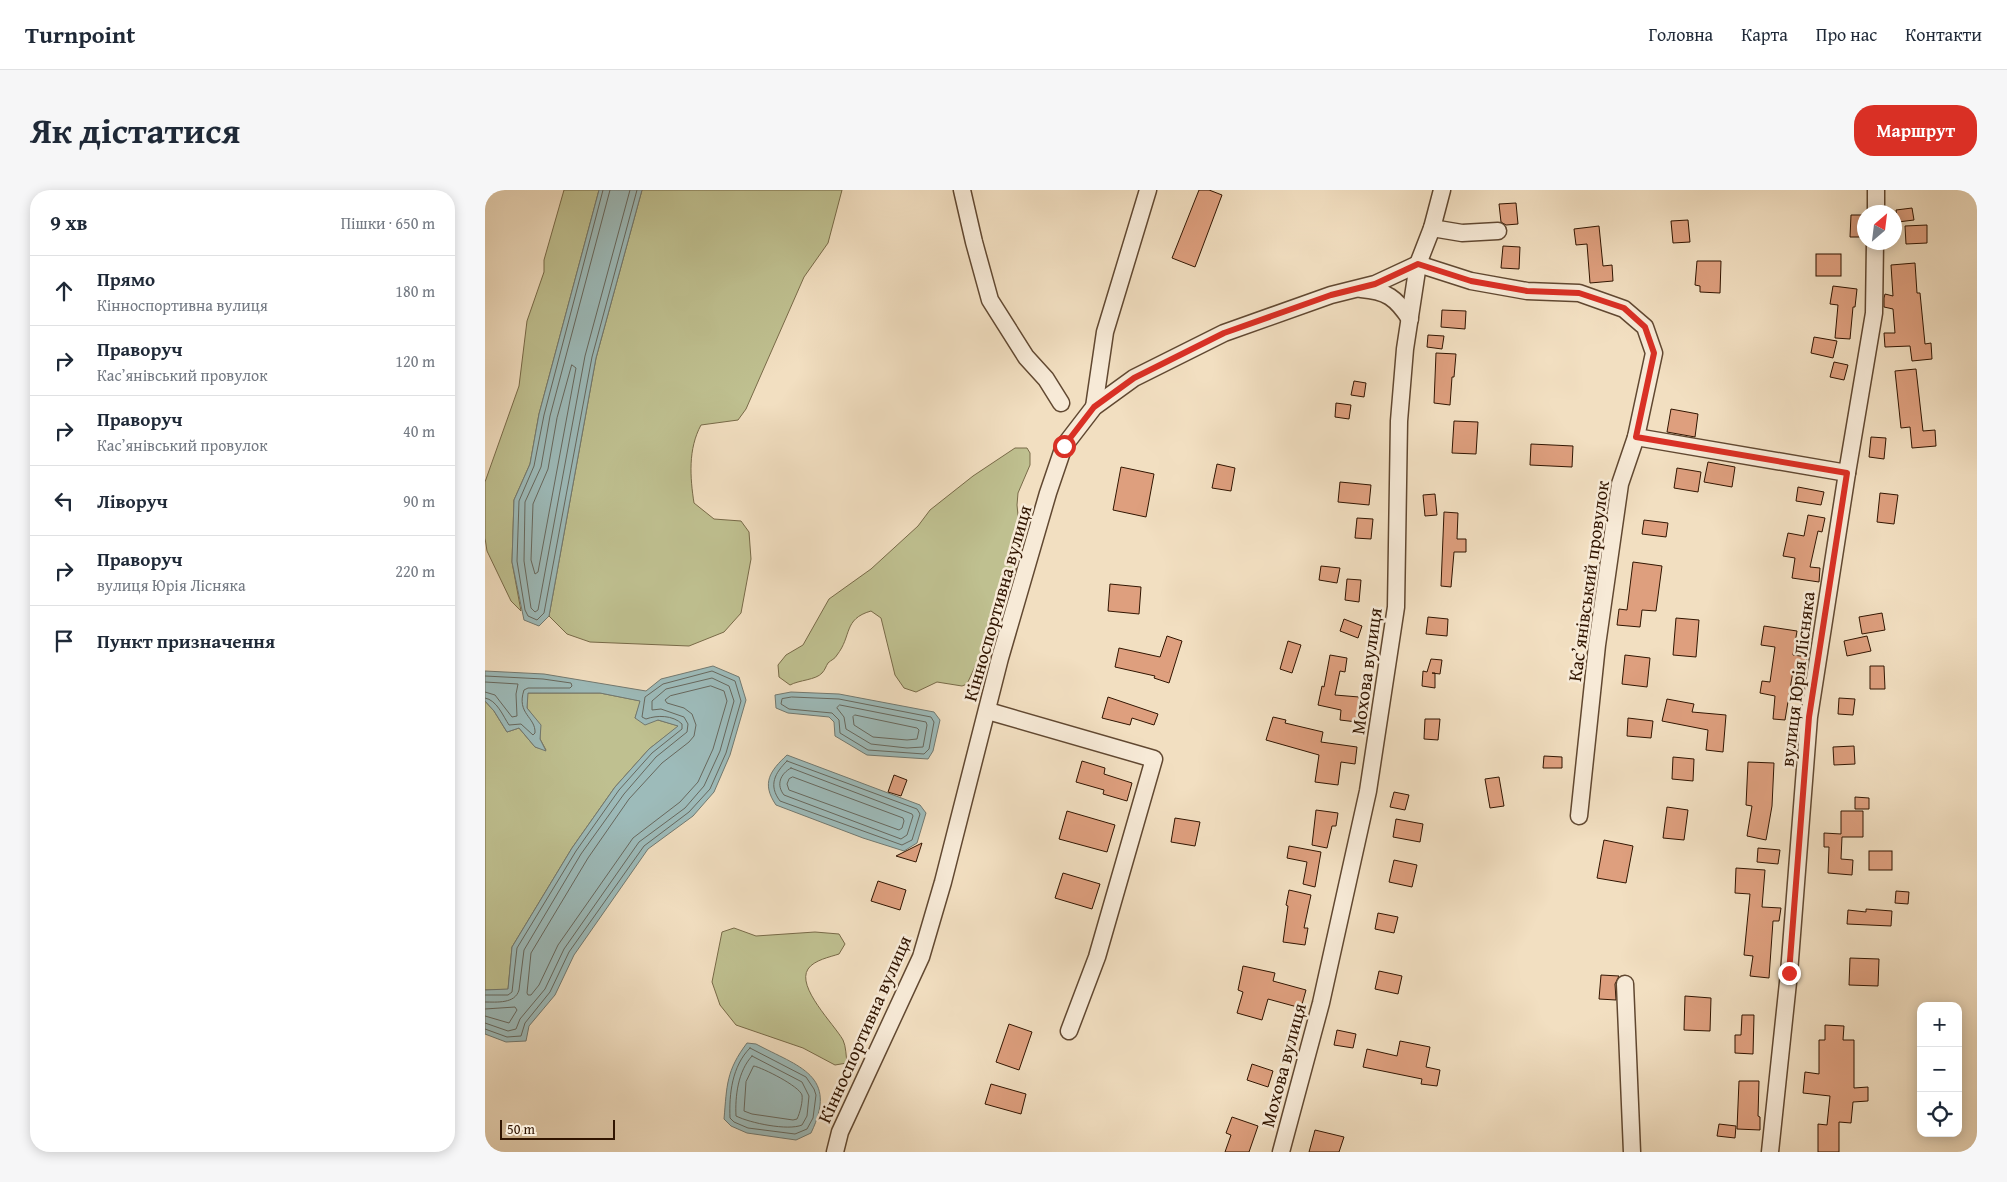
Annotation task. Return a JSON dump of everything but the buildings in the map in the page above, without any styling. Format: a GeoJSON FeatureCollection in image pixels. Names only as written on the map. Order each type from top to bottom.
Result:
{"type":"FeatureCollection","features":[{"type":"Feature","properties":{"kind":"street"},"geometry":{"type":"LineString","coordinates":[[962,190],[974,242],[991,300],[1026,357],[1046,379],[1061,403]]}},
{"type":"Feature","properties":{"kind":"street"},"geometry":{"type":"LineString","coordinates":[[1094,407],[1105,332],[1148,190]]}},
{"type":"Feature","properties":{"kind":"street","name":"Мохова вулиця"},"geometry":{"type":"LineString","coordinates":[[1281,1152],[1321,1004],[1368,791],[1396,606],[1399,421],[1410,319],[1418,264],[1432,228],[1442,190]]}},
{"type":"Feature","properties":{"kind":"street"},"geometry":{"type":"LineString","coordinates":[[1876,190],[1876,205]]}},
{"type":"Feature","properties":{"kind":"street"},"geometry":{"type":"LineString","coordinates":[[1432,228],[1462,233],[1498,231]]}},
{"type":"Feature","properties":{"kind":"street","name":"вулиця Юрія Лісняка"},"geometry":{"type":"LineString","coordinates":[[1770,1152],[1789,973],[1809,717],[1847,473],[1875,313],[1875,250]]}},
{"type":"Feature","properties":{"kind":"street","name":"Кінноспортивна вулиця"},"geometry":{"type":"LineString","coordinates":[[835,1152],[840,1132],[921,957],[943,882],[1003,648],[1048,493],[1064,446],[1094,407],[1134,378],[1224,333],[1331,295],[1375,284],[1418,264]]}},
{"type":"Feature","properties":{"kind":"street","name":"Касʼянівський провулок"},"geometry":{"type":"LineString","coordinates":[[1418,264],[1471,281],[1527,291],[1579,293],[1624,308],[1645,327],[1654,353],[1636,437],[1620,484],[1597,645],[1579,816]]}},
{"type":"Feature","properties":{"kind":"street"},"geometry":{"type":"LineString","coordinates":[[1359,288],[1387,295],[1399,303],[1410,319]]}},
{"type":"Feature","properties":{"kind":"street"},"geometry":{"type":"LineString","coordinates":[[1636,437],[1847,473]]}},
{"type":"Feature","properties":{"kind":"street"},"geometry":{"type":"LineString","coordinates":[[987,711],[1154,759],[1097,957],[1069,1031]]}},
{"type":"Feature","properties":{"kind":"street"},"geometry":{"type":"LineString","coordinates":[[1625,984],[1632,1152]]}},
{"type":"Feature","properties":{"kind":"green space"},"geometry":{"type":"Polygon","coordinates":[[[564,190],[599,190],[539,414],[530,464],[514,500],[512,562],[521,611],[511,601],[487,551],[485,538],[485,482],[519,386],[527,321],[544,272],[544,260],[564,190]]]}},
{"type":"Feature","properties":{"kind":"green space"},"geometry":{"type":"Polygon","coordinates":[[[642,190],[842,190],[828,243],[804,277],[746,409],[738,420],[701,425],[697,434],[691,463],[694,503],[714,519],[741,521],[749,532],[751,559],[741,613],[724,632],[689,646],[590,642],[567,634],[549,616],[596,358],[642,190]]]}},
{"type":"Feature","properties":{"kind":"green space"},"geometry":{"type":"Polygon","coordinates":[[[1015,448],[1027,448],[1030,453],[1030,465],[1018,493],[1017,505],[1020,535],[1018,563],[998,617],[967,684],[962,686],[937,682],[916,692],[904,688],[895,675],[881,618],[871,611],[862,614],[852,623],[842,648],[819,675],[790,685],[779,677],[778,665],[786,655],[803,645],[829,599],[871,569],[918,526],[930,510],[973,476],[1015,448]]]}},
{"type":"Feature","properties":{"kind":"green space"},"geometry":{"type":"Polygon","coordinates":[[[527,693],[600,693],[641,701],[635,718],[658,720],[679,726],[649,749],[615,787],[572,848],[512,947],[508,990],[485,990],[485,701],[494,711],[507,732],[519,728],[535,747],[546,750],[540,739],[540,725],[527,708],[527,693]]]}},
{"type":"Feature","properties":{"kind":"green space"},"geometry":{"type":"Polygon","coordinates":[[[734,928],[756,936],[815,932],[839,934],[845,944],[839,954],[814,963],[808,969],[806,977],[811,995],[843,1040],[847,1063],[835,1065],[803,1048],[736,1025],[720,1005],[712,982],[722,932],[734,928]]]}},
{"type":"Feature","properties":{"kind":"water"},"geometry":{"type":"Polygon","coordinates":[[[599,190],[642,190],[596,358],[549,616],[539,626],[524,620],[512,562],[514,500],[530,464],[539,414],[599,190]]]}},
{"type":"Feature","properties":{"kind":"water"},"geometry":{"type":"Polygon","coordinates":[[[713,666],[739,677],[746,700],[730,755],[714,792],[693,816],[648,849],[574,955],[555,995],[529,1026],[526,1041],[506,1042],[485,1034],[485,990],[508,989],[512,947],[572,848],[615,787],[649,749],[678,726],[658,720],[645,725],[635,718],[640,701],[600,693],[528,693],[527,708],[541,725],[540,739],[546,751],[535,747],[519,728],[507,732],[494,711],[485,701],[485,671],[544,674],[646,691],[661,679],[713,666]]]}},
{"type":"Feature","properties":{"kind":"water"},"geometry":{"type":"Polygon","coordinates":[[[791,692],[839,694],[934,712],[940,720],[933,751],[928,759],[867,755],[835,736],[834,722],[829,717],[788,713],[776,708],[775,695],[791,692]]]}},
{"type":"Feature","properties":{"kind":"water"},"geometry":{"type":"Polygon","coordinates":[[[787,755],[920,805],[926,813],[917,843],[904,851],[863,838],[776,805],[769,790],[769,778],[776,766],[787,755]]]}},
{"type":"Feature","properties":{"kind":"water"},"geometry":{"type":"Polygon","coordinates":[[[747,1043],[756,1044],[787,1059],[810,1075],[817,1085],[820,1098],[818,1113],[811,1133],[796,1140],[747,1133],[731,1126],[724,1119],[731,1070],[747,1043]]]}},
{"type":"Feature","properties":{"kind":"route"},"geometry":{"type":"LineString","coordinates":[[1064,446],[1094,407],[1134,378],[1224,333],[1331,295],[1375,284],[1418,264],[1471,281],[1527,291],[1579,293],[1624,308],[1645,327],[1654,353],[1636,437],[1847,473],[1809,717],[1789,973]]}}]}
